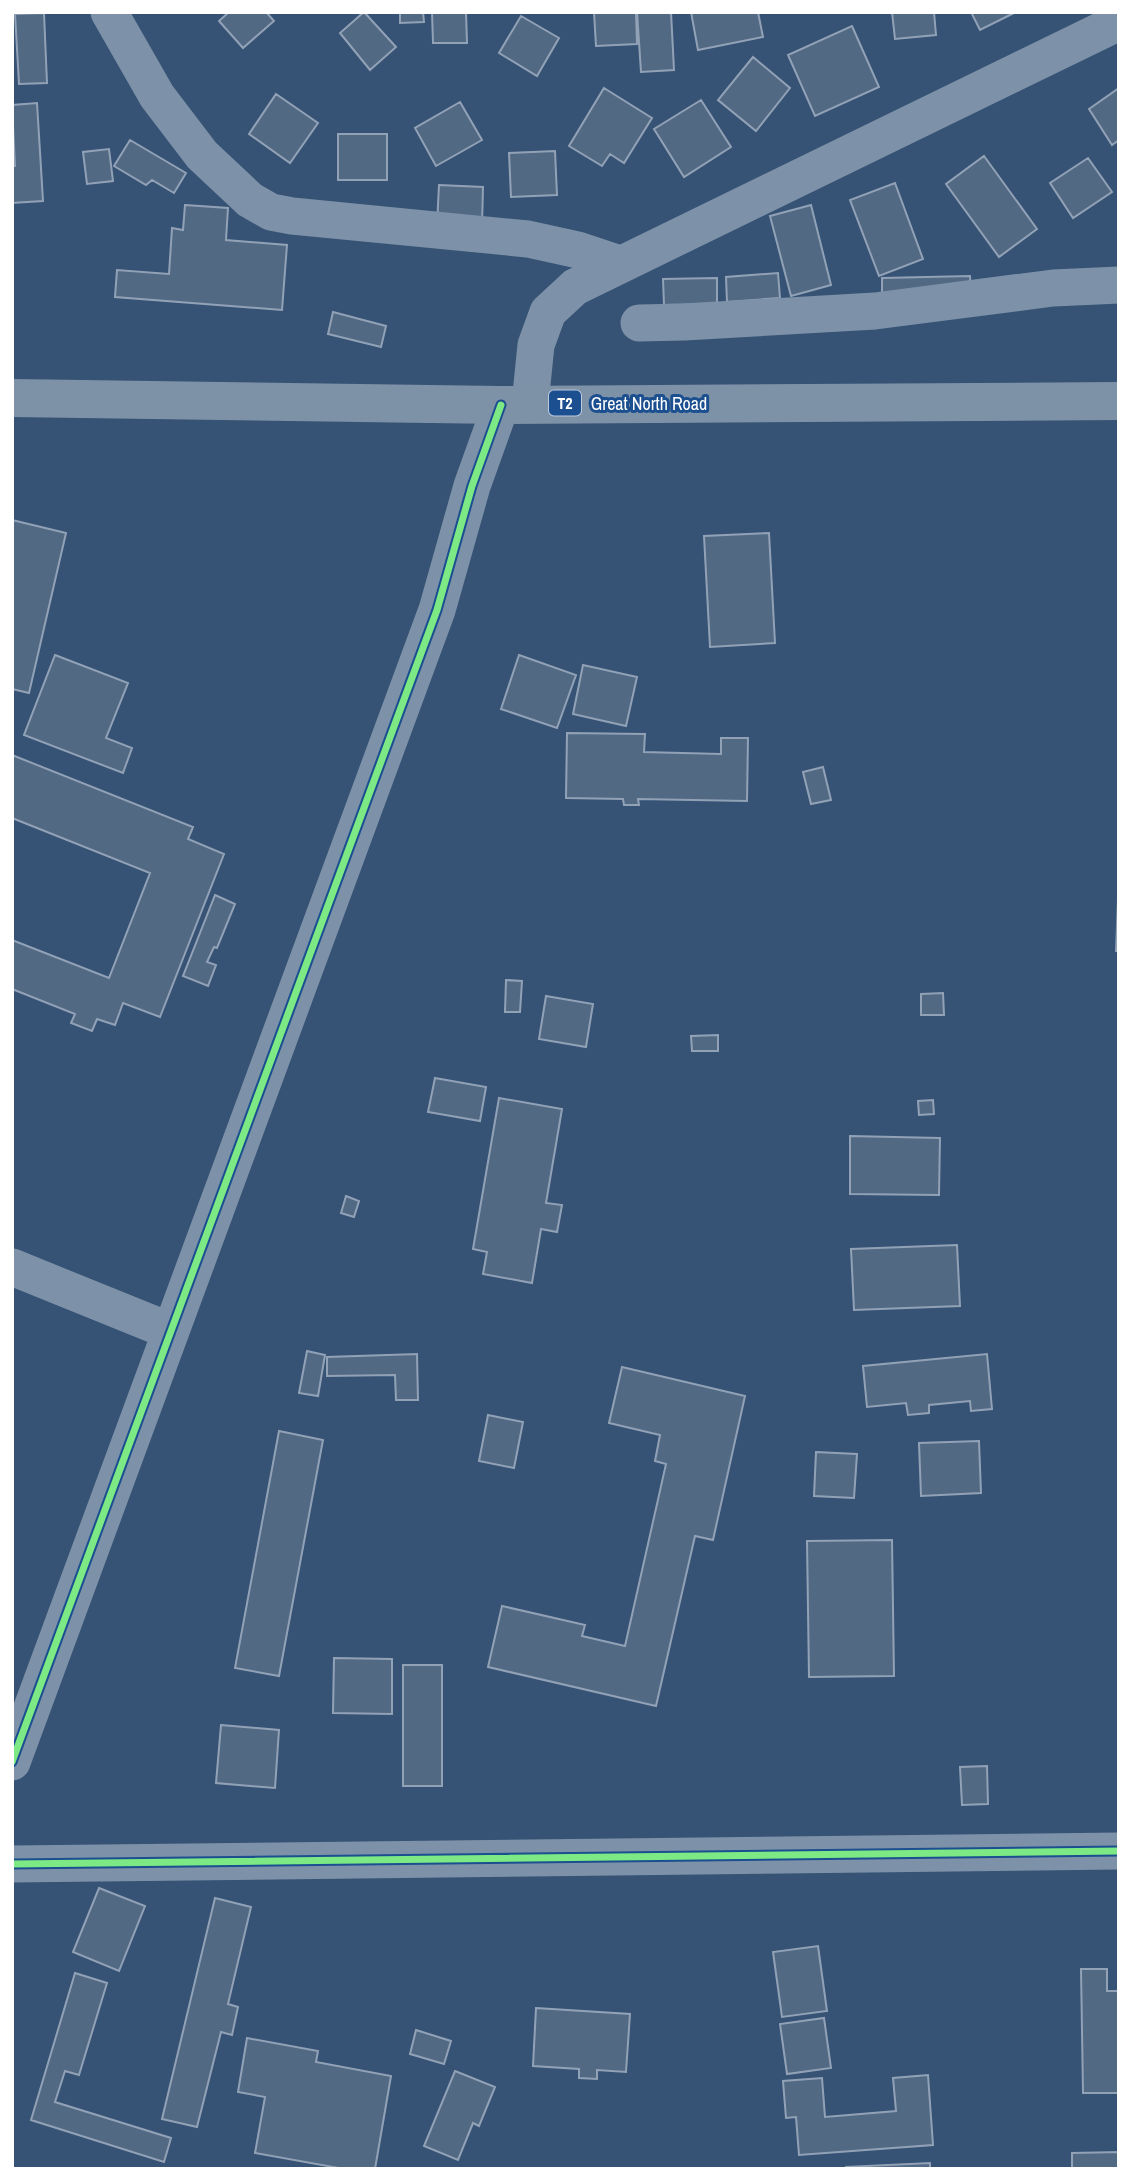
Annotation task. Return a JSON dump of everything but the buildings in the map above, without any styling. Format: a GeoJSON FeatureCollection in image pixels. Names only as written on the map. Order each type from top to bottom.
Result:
{"type":"FeatureCollection","features":[{"type":"Feature","properties":{"kind":"highway","name":"Great North Road"},"geometry":{"type":"LineString","coordinates":[[12,398],[516,404],[1119,401]]}},
{"type":"Feature","properties":{"kind":"street"},"geometry":{"type":"LineString","coordinates":[[109,12],[157,96],[202,155],[250,200],[271,212],[528,239],[578,250],[620,264]]}},
{"type":"Feature","properties":{"kind":"street"},"geometry":{"type":"LineString","coordinates":[[12,1762],[437,610],[472,486],[516,404],[548,312],[575,287],[620,264],[1119,22]]}},
{"type":"Feature","properties":{"kind":"street"},"geometry":{"type":"LineString","coordinates":[[639,323],[875,311],[1052,288],[1119,285]]}},
{"type":"Feature","properties":{"kind":"street"},"geometry":{"type":"LineString","coordinates":[[12,1267],[170,1331]]}},
{"type":"Feature","properties":{"kind":"street"},"geometry":{"type":"LineString","coordinates":[[12,1864],[1119,1851]]}},
{"type":"Feature","properties":{"kind":"cycle path"},"geometry":{"type":"LineString","coordinates":[[12,1762],[437,610],[472,486],[501,405]]}},
{"type":"Feature","properties":{"kind":"cycle path"},"geometry":{"type":"LineString","coordinates":[[12,1864],[1119,1851]]}}]}
